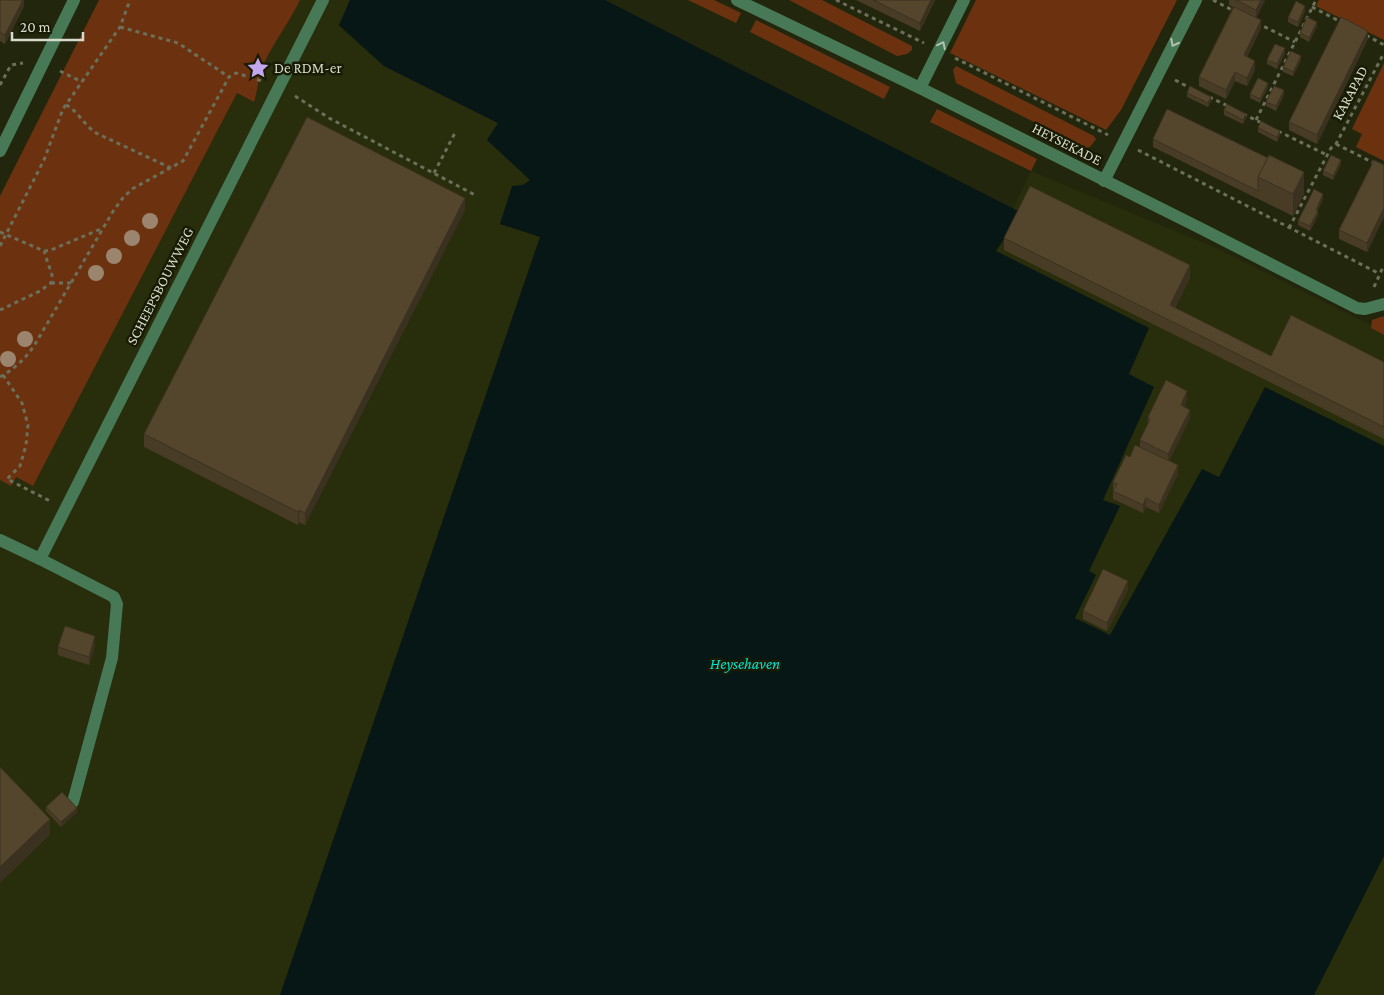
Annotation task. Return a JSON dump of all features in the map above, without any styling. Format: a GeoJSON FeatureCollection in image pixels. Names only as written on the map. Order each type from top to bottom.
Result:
{"type":"FeatureCollection","features":[{"type":"Feature","properties":{"kind":"street"},"geometry":{"type":"LineString","coordinates":[[0,151],[74,0]]}},
{"type":"Feature","properties":{"kind":"street","name":"SCHEEPSBOUWWEG"},"geometry":{"type":"LineString","coordinates":[[40,559],[323,0]]}},
{"type":"Feature","properties":{"kind":"street","name":"HEYSEKADE"},"geometry":{"type":"LineString","coordinates":[[737,0],[920,88],[1357,308],[1365,309],[1384,304]]}},
{"type":"Feature","properties":{"kind":"street"},"geometry":{"type":"LineString","coordinates":[[920,88],[964,0]]}},
{"type":"Feature","properties":{"kind":"street"},"geometry":{"type":"LineString","coordinates":[[1104,181],[1196,0]]}},
{"type":"Feature","properties":{"kind":"street"},"geometry":{"type":"LineString","coordinates":[[0,540],[114,597],[117,604],[112,658],[73,802]]}},
{"type":"Feature","properties":{"kind":"path"},"geometry":{"type":"LineString","coordinates":[[0,246],[44,160],[66,105],[120,26],[130,0]]}},
{"type":"Feature","properties":{"kind":"path"},"geometry":{"type":"LineString","coordinates":[[1212,0],[1236,13]]}},
{"type":"Feature","properties":{"kind":"path"},"geometry":{"type":"LineString","coordinates":[[1256,120],[1316,0]]}},
{"type":"Feature","properties":{"kind":"path"},"geometry":{"type":"LineString","coordinates":[[1312,7],[1344,24]]}},
{"type":"Feature","properties":{"kind":"path"},"geometry":{"type":"LineString","coordinates":[[1253,21],[1295,42]]}},
{"type":"Feature","properties":{"kind":"path"},"geometry":{"type":"LineString","coordinates":[[120,26],[178,43],[229,76]]}},
{"type":"Feature","properties":{"kind":"path"},"geometry":{"type":"LineString","coordinates":[[1360,32],[1384,44]]}},
{"type":"Feature","properties":{"kind":"path","name":"KARAPAD"},"geometry":{"type":"LineString","coordinates":[[1289,228],[1384,53]]}},
{"type":"Feature","properties":{"kind":"path"},"geometry":{"type":"LineString","coordinates":[[1160,72],[1194,90]]}},
{"type":"Feature","properties":{"kind":"path"},"geometry":{"type":"LineString","coordinates":[[66,509],[8,479],[20,466],[26,445],[28,425],[22,402],[2,376],[27,356],[122,198],[132,189],[183,161],[229,76],[236,73],[278,86],[329,118],[477,196]]}},
{"type":"Feature","properties":{"kind":"path"},"geometry":{"type":"LineString","coordinates":[[1203,94],[1230,107]]}},
{"type":"Feature","properties":{"kind":"path"},"geometry":{"type":"LineString","coordinates":[[66,105],[71,107],[88,128],[96,133],[171,168]]}},
{"type":"Feature","properties":{"kind":"path"},"geometry":{"type":"LineString","coordinates":[[1238,111],[1265,124]]}},
{"type":"Feature","properties":{"kind":"path"},"geometry":{"type":"LineString","coordinates":[[1274,129],[1327,155]]}},
{"type":"Feature","properties":{"kind":"path"},"geometry":{"type":"LineString","coordinates":[[434,173],[456,131]]}},
{"type":"Feature","properties":{"kind":"path"},"geometry":{"type":"LineString","coordinates":[[1336,144],[1384,168]]}},
{"type":"Feature","properties":{"kind":"path"},"geometry":{"type":"LineString","coordinates":[[0,232],[44,251],[51,250],[104,227]]}},
{"type":"Feature","properties":{"kind":"path"},"geometry":{"type":"LineString","coordinates":[[44,251],[52,275],[51,282]]}},
{"type":"Feature","properties":{"kind":"path"},"geometry":{"type":"LineString","coordinates":[[0,310],[40,291],[51,282],[71,283]]}},
{"type":"Feature","properties":{"kind":"shaded area"},"geometry":{"type":"Polygon","coordinates":[[[99,0],[300,0],[265,61],[254,102],[237,93],[33,486],[16,477],[11,486],[0,480],[0,196],[99,0]]]}},
{"type":"Feature","properties":{"kind":"shaded area"},"geometry":{"type":"Polygon","coordinates":[[[286,0],[350,0],[339,26],[384,66],[498,123],[487,140],[531,180],[523,185],[540,237],[280,995],[0,995],[0,480],[15,477],[33,485],[237,93],[254,102],[264,63],[286,0]]]}},
{"type":"Feature","properties":{"kind":"shaded area"},"geometry":{"type":"Polygon","coordinates":[[[688,0],[714,0],[741,13],[736,23],[688,0]]]}},
{"type":"Feature","properties":{"kind":"shaded area"},"geometry":{"type":"Polygon","coordinates":[[[789,0],[822,0],[912,46],[912,50],[907,54],[897,56],[789,0]]]}},
{"type":"Feature","properties":{"kind":"shaded area"},"geometry":{"type":"Polygon","coordinates":[[[976,0],[1177,0],[1121,110],[1106,130],[950,53],[976,0]]]}},
{"type":"Feature","properties":{"kind":"shaded area"},"geometry":{"type":"Polygon","coordinates":[[[1319,0],[1384,0],[1384,40],[1316,6],[1319,0]]]}},
{"type":"Feature","properties":{"kind":"shaded area"},"geometry":{"type":"Polygon","coordinates":[[[756,20],[890,87],[884,99],[750,32],[756,20]]]}},
{"type":"Feature","properties":{"kind":"shaded area"},"geometry":{"type":"Polygon","coordinates":[[[1384,63],[1384,161],[1356,147],[1362,134],[1352,129],[1384,63]]]}},
{"type":"Feature","properties":{"kind":"shaded area"},"geometry":{"type":"Polygon","coordinates":[[[956,66],[1094,136],[1096,139],[1090,147],[1086,148],[956,83],[953,70],[956,66]]]}},
{"type":"Feature","properties":{"kind":"shaded area"},"geometry":{"type":"Polygon","coordinates":[[[937,109],[1037,159],[1031,171],[930,122],[937,109]]]}},
{"type":"Feature","properties":{"kind":"shaded area"},"geometry":{"type":"Polygon","coordinates":[[[1031,171],[1214,247],[1384,332],[1384,578],[1144,673],[1002,594],[990,257],[1031,171]]]}},
{"type":"Feature","properties":{"kind":"shaded area"},"geometry":{"type":"Polygon","coordinates":[[[1384,316],[1384,335],[1371,328],[1372,320],[1384,316]]]}},
{"type":"Feature","properties":{"kind":"shaded area"},"geometry":{"type":"Polygon","coordinates":[[[1384,805],[1384,995],[1292,995],[1384,805]]]}},
{"type":"Feature","properties":{"kind":"water","name":"Heysehaven"},"geometry":{"type":"Polygon","coordinates":[[[350,0],[605,0],[1022,213],[996,251],[1149,328],[1129,374],[1154,387],[1103,500],[1120,506],[1089,571],[1096,575],[1075,618],[1110,635],[1202,469],[1219,477],[1265,387],[1384,446],[1384,856],[1314,995],[280,995],[540,237],[500,224],[512,186],[523,185],[530,180],[487,140],[498,123],[384,66],[339,25],[350,0]]]}},
{"type":"Feature","properties":{"kind":"building"},"geometry":{"type":"Polygon","coordinates":[[[0,0],[23,0],[5,35],[0,32],[0,0]]]}},
{"type":"Feature","properties":{"kind":"building"},"geometry":{"type":"Polygon","coordinates":[[[873,0],[931,0],[920,23],[873,0]]]}},
{"type":"Feature","properties":{"kind":"building"},"geometry":{"type":"Polygon","coordinates":[[[1236,0],[1261,0],[1256,10],[1236,0]]]}},
{"type":"Feature","properties":{"kind":"building"},"geometry":{"type":"Polygon","coordinates":[[[1296,1],[1305,6],[1298,22],[1288,18],[1296,1]]]}},
{"type":"Feature","properties":{"kind":"building"},"geometry":{"type":"Polygon","coordinates":[[[1234,7],[1261,20],[1244,55],[1255,61],[1247,78],[1235,72],[1226,90],[1199,77],[1234,7]]]}},
{"type":"Feature","properties":{"kind":"building"},"geometry":{"type":"Polygon","coordinates":[[[1307,17],[1317,22],[1309,38],[1300,33],[1307,17]]]}},
{"type":"Feature","properties":{"kind":"building"},"geometry":{"type":"Polygon","coordinates":[[[1341,17],[1368,31],[1317,135],[1289,122],[1341,17]]]}},
{"type":"Feature","properties":{"kind":"building"},"geometry":{"type":"Polygon","coordinates":[[[1275,44],[1285,48],[1277,64],[1267,60],[1275,44]]]}},
{"type":"Feature","properties":{"kind":"building"},"geometry":{"type":"Polygon","coordinates":[[[1291,51],[1301,56],[1293,72],[1283,67],[1291,51]]]}},
{"type":"Feature","properties":{"kind":"building"},"geometry":{"type":"Polygon","coordinates":[[[1258,78],[1268,83],[1260,99],[1250,94],[1258,78]]]}},
{"type":"Feature","properties":{"kind":"building"},"geometry":{"type":"Polygon","coordinates":[[[1190,86],[1211,97],[1208,103],[1187,93],[1190,86]]]}},
{"type":"Feature","properties":{"kind":"building"},"geometry":{"type":"Polygon","coordinates":[[[1274,86],[1284,90],[1276,106],[1266,102],[1274,86]]]}},
{"type":"Feature","properties":{"kind":"building"},"geometry":{"type":"Polygon","coordinates":[[[1227,104],[1246,114],[1243,120],[1224,110],[1227,104]]]}},
{"type":"Feature","properties":{"kind":"building"},"geometry":{"type":"Polygon","coordinates":[[[1167,109],[1268,158],[1258,177],[1258,191],[1153,139],[1167,109]]]}},
{"type":"Feature","properties":{"kind":"building"},"geometry":{"type":"Polygon","coordinates":[[[307,117],[465,198],[305,513],[299,510],[298,512],[144,434],[307,117]]]}},
{"type":"Feature","properties":{"kind":"building"},"geometry":{"type":"Polygon","coordinates":[[[1261,121],[1280,131],[1277,137],[1258,128],[1261,121]]]}},
{"type":"Feature","properties":{"kind":"building"},"geometry":{"type":"Polygon","coordinates":[[[1269,155],[1304,172],[1293,194],[1258,177],[1269,155]]]}},
{"type":"Feature","properties":{"kind":"building"},"geometry":{"type":"Polygon","coordinates":[[[1331,155],[1341,160],[1333,176],[1323,171],[1331,155]]]}},
{"type":"Feature","properties":{"kind":"building"},"geometry":{"type":"Polygon","coordinates":[[[1374,160],[1384,165],[1384,208],[1367,243],[1339,230],[1374,160]]]}},
{"type":"Feature","properties":{"kind":"building"},"geometry":{"type":"Polygon","coordinates":[[[1030,186],[1190,265],[1170,305],[1271,356],[1291,315],[1384,362],[1384,427],[1004,238],[1030,186]]]}},
{"type":"Feature","properties":{"kind":"building"},"geometry":{"type":"Polygon","coordinates":[[[1314,189],[1323,194],[1316,210],[1318,211],[1310,226],[1298,221],[1314,189]]]}},
{"type":"Feature","properties":{"kind":"building"},"geometry":{"type":"Polygon","coordinates":[[[1166,380],[1187,391],[1181,405],[1190,410],[1168,454],[1140,440],[1150,419],[1148,417],[1166,380]]]}},
{"type":"Feature","properties":{"kind":"building"},"geometry":{"type":"Polygon","coordinates":[[[1135,445],[1178,465],[1159,505],[1146,498],[1143,505],[1113,491],[1117,484],[1113,482],[1126,455],[1130,457],[1135,445]]]}},
{"type":"Feature","properties":{"kind":"building"},"geometry":{"type":"Polygon","coordinates":[[[1103,569],[1128,581],[1107,623],[1083,611],[1103,569]]]}},
{"type":"Feature","properties":{"kind":"building"},"geometry":{"type":"Polygon","coordinates":[[[65,626],[95,636],[89,657],[58,647],[65,626]]]}},
{"type":"Feature","properties":{"kind":"building"},"geometry":{"type":"Polygon","coordinates":[[[0,767],[50,819],[0,867],[0,767]]]}},
{"type":"Feature","properties":{"kind":"building"},"geometry":{"type":"Polygon","coordinates":[[[62,792],[77,808],[61,822],[46,807],[62,792]]]}},
{"type":"Feature","properties":{"kind":"place","name":"De RDM-er"},"geometry":{"type":"Point","coordinates":[258,68]}}]}
